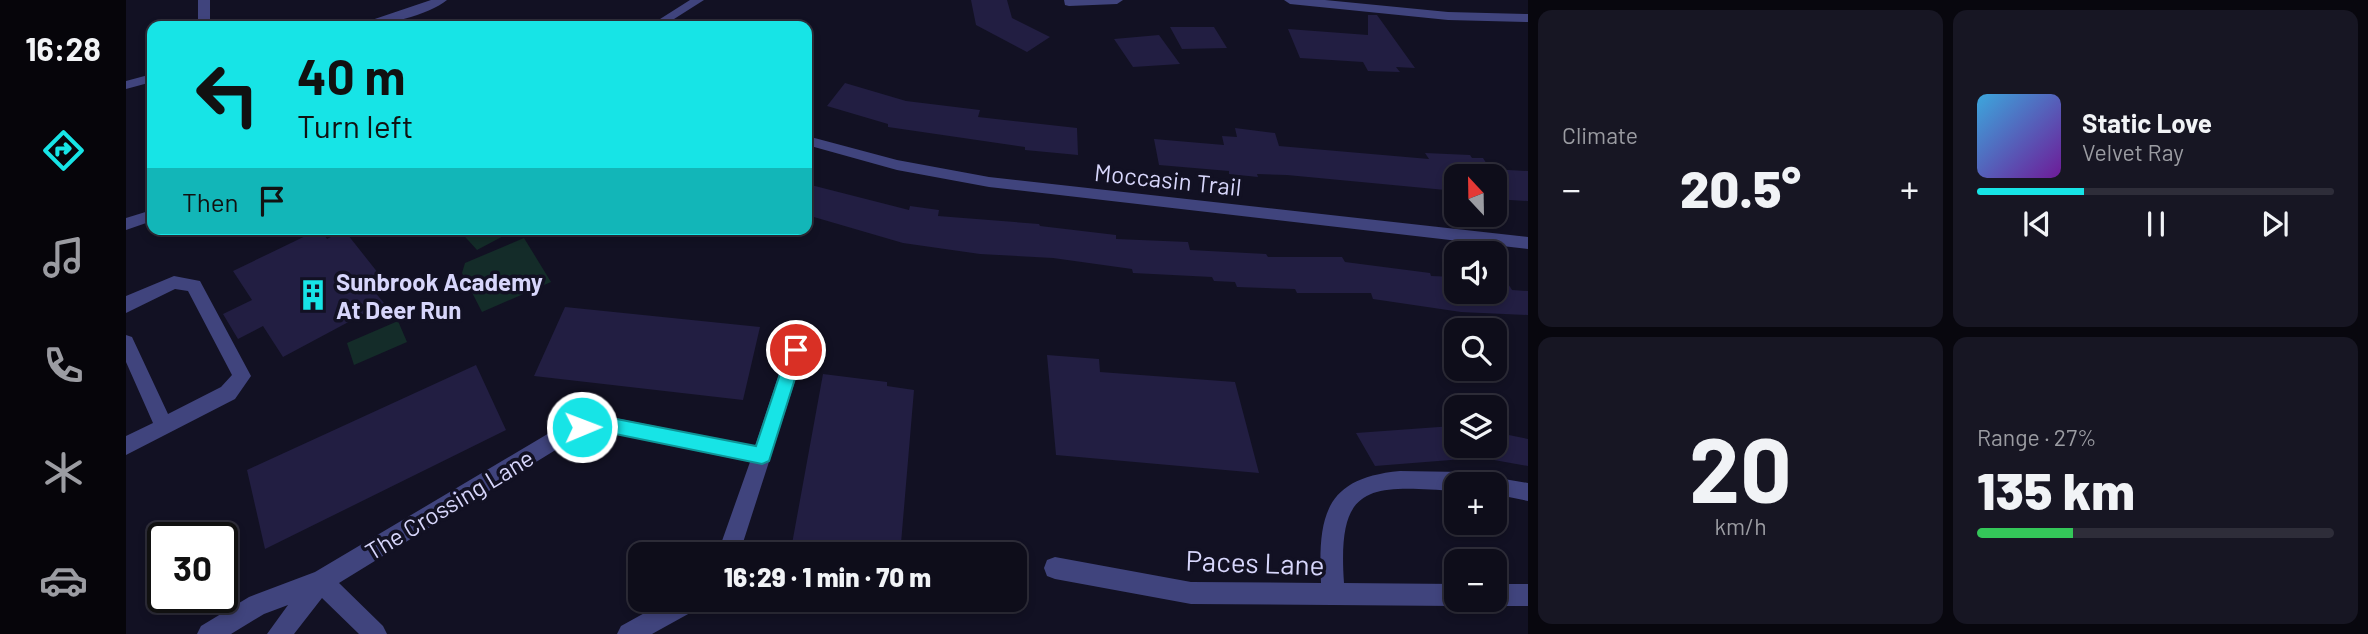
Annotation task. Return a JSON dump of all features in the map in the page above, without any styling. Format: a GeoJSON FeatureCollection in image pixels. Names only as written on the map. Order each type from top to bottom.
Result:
{"type":"FeatureCollection","features":[{"type":"Feature","properties":{"kind":"street"},"geometry":{"type":"LineString","coordinates":[[204,0],[204,21]]}},
{"type":"Feature","properties":{"kind":"street"},"geometry":{"type":"LineString","coordinates":[[380,21],[441,0]]}},
{"type":"Feature","properties":{"kind":"street"},"geometry":{"type":"LineString","coordinates":[[663,21],[698,0]]}},
{"type":"Feature","properties":{"kind":"street"},"geometry":{"type":"LineString","coordinates":[[1069,2],[1117,0]]}},
{"type":"Feature","properties":{"kind":"street"},"geometry":{"type":"LineString","coordinates":[[1290,0],[1448,16],[1528,18]]}},
{"type":"Feature","properties":{"kind":"street"},"geometry":{"type":"LineString","coordinates":[[126,85],[147,79]]}},
{"type":"Feature","properties":{"kind":"street","name":"Moccasin Trail"},"geometry":{"type":"LineString","coordinates":[[812,142],[921,171],[989,182],[1528,243]]}},
{"type":"Feature","properties":{"kind":"street"},"geometry":{"type":"LineString","coordinates":[[126,224],[147,217]]}},
{"type":"Feature","properties":{"kind":"street"},"geometry":{"type":"LineString","coordinates":[[126,306],[128,302],[174,282],[194,286],[242,376],[228,393],[126,446]]}},
{"type":"Feature","properties":{"kind":"street"},"geometry":{"type":"LineString","coordinates":[[126,342],[164,426]]}},
{"type":"Feature","properties":{"kind":"street"},"geometry":{"type":"LineString","coordinates":[[732,542],[796,350]]}},
{"type":"Feature","properties":{"kind":"street","name":"The Crossing Lane"},"geometry":{"type":"LineString","coordinates":[[209,634],[257,605],[321,581],[568,432],[596,422],[762,456]]}},
{"type":"Feature","properties":{"kind":"street"},"geometry":{"type":"LineString","coordinates":[[1333,594],[1332,537],[1340,508],[1355,490],[1375,483],[1402,480],[1444,482]]}},
{"type":"Feature","properties":{"kind":"street"},"geometry":{"type":"LineString","coordinates":[[1507,488],[1528,492]]}},
{"type":"Feature","properties":{"kind":"street","name":"Paces Lane"},"geometry":{"type":"LineString","coordinates":[[1055,568],[1191,593],[1444,595]]}},
{"type":"Feature","properties":{"kind":"street"},"geometry":{"type":"LineString","coordinates":[[321,581],[375,634]]}},
{"type":"Feature","properties":{"kind":"street","name":"The Crossing Lane"},"geometry":{"type":"LineString","coordinates":[[279,634],[321,581]]}},
{"type":"Feature","properties":{"kind":"street"},"geometry":{"type":"LineString","coordinates":[[1507,595],[1528,595]]}},
{"type":"Feature","properties":{"kind":"street"},"geometry":{"type":"LineString","coordinates":[[629,634],[669,612]]}},
{"type":"Feature","properties":{"kind":"green space"},"geometry":{"type":"Polygon","coordinates":[[[463,235],[505,235],[477,250],[463,235]]]}},
{"type":"Feature","properties":{"kind":"green space"},"geometry":{"type":"Polygon","coordinates":[[[524,238],[551,282],[482,312],[462,273],[465,263],[524,238]]]}},
{"type":"Feature","properties":{"kind":"green space"},"geometry":{"type":"Polygon","coordinates":[[[398,321],[407,342],[354,365],[347,343],[398,321]]]}},
{"type":"Feature","properties":{"kind":"building"},"geometry":{"type":"Polygon","coordinates":[[[971,0],[1007,0],[1012,18],[1050,37],[1027,52],[976,25],[971,0]]]}},
{"type":"Feature","properties":{"kind":"building"},"geometry":{"type":"Polygon","coordinates":[[[1368,15],[1377,15],[1415,68],[1396,67],[1400,72],[1368,71],[1363,62],[1300,58],[1288,29],[1368,35],[1368,15]]]}},
{"type":"Feature","properties":{"kind":"building"},"geometry":{"type":"Polygon","coordinates":[[[1170,27],[1214,27],[1227,48],[1182,49],[1170,27]]]}},
{"type":"Feature","properties":{"kind":"building"},"geometry":{"type":"Polygon","coordinates":[[[1159,35],[1180,64],[1133,67],[1114,39],[1159,35]]]}},
{"type":"Feature","properties":{"kind":"building"},"geometry":{"type":"Polygon","coordinates":[[[845,83],[906,101],[980,110],[978,117],[1077,128],[1078,155],[1025,150],[1025,147],[888,127],[888,124],[827,106],[845,83]]]}},
{"type":"Feature","properties":{"kind":"building"},"geometry":{"type":"Polygon","coordinates":[[[1235,128],[1275,133],[1279,146],[1429,159],[1425,153],[1470,155],[1472,158],[1483,158],[1487,164],[1444,164],[1444,190],[1287,175],[1257,174],[1258,177],[1229,174],[1229,171],[1159,165],[1154,139],[1224,145],[1222,136],[1237,137],[1235,128]]]}},
{"type":"Feature","properties":{"kind":"building"},"geometry":{"type":"Polygon","coordinates":[[[1507,170],[1528,171],[1528,201],[1507,200],[1507,170]]]}},
{"type":"Feature","properties":{"kind":"building"},"geometry":{"type":"Polygon","coordinates":[[[812,185],[909,210],[910,206],[939,210],[938,216],[1039,224],[1116,235],[1116,239],[1188,242],[1190,250],[1266,254],[1268,257],[1342,257],[1345,262],[1430,273],[1431,276],[1444,277],[1444,304],[1507,304],[1507,282],[1512,290],[1528,291],[1528,315],[1461,312],[1373,299],[1371,293],[1297,293],[1295,289],[1237,287],[1235,282],[1214,281],[1212,277],[1133,273],[1132,269],[1053,258],[980,254],[903,243],[812,216],[812,185]]]}},
{"type":"Feature","properties":{"kind":"building","name":"Sunbrook Academy At Deer Run"},"geometry":{"type":"Polygon","coordinates":[[[308,235],[324,235],[327,239],[335,235],[348,235],[386,283],[373,290],[384,303],[283,357],[263,326],[238,339],[223,314],[252,300],[233,271],[308,235]]]}},
{"type":"Feature","properties":{"kind":"building"},"geometry":{"type":"Polygon","coordinates":[[[565,307],[760,327],[743,400],[534,376],[565,307]]]}},
{"type":"Feature","properties":{"kind":"building"},"geometry":{"type":"Polygon","coordinates":[[[1047,355],[1099,359],[1100,372],[1235,382],[1259,473],[1056,455],[1047,355]]]}},
{"type":"Feature","properties":{"kind":"building"},"geometry":{"type":"Polygon","coordinates":[[[476,365],[506,430],[265,549],[247,470],[476,365]]]}},
{"type":"Feature","properties":{"kind":"building"},"geometry":{"type":"Polygon","coordinates":[[[823,374],[887,382],[887,386],[914,390],[901,542],[792,542],[823,374]]]}},
{"type":"Feature","properties":{"kind":"building"},"geometry":{"type":"Polygon","coordinates":[[[1444,427],[1444,458],[1476,458],[1375,466],[1356,433],[1444,427]]]}},
{"type":"Feature","properties":{"kind":"building"},"geometry":{"type":"Polygon","coordinates":[[[1507,435],[1528,439],[1528,466],[1494,460],[1507,458],[1507,435]]]}},
{"type":"Feature","properties":{"kind":"place","name":"Sunbrook Academy At Deer Run"},"geometry":{"type":"Point","coordinates":[313,295]}},
{"type":"Feature","properties":{"kind":"route"},"geometry":{"type":"LineString","coordinates":[[582,427],[596,422],[762,456],[796,350]]}}]}
